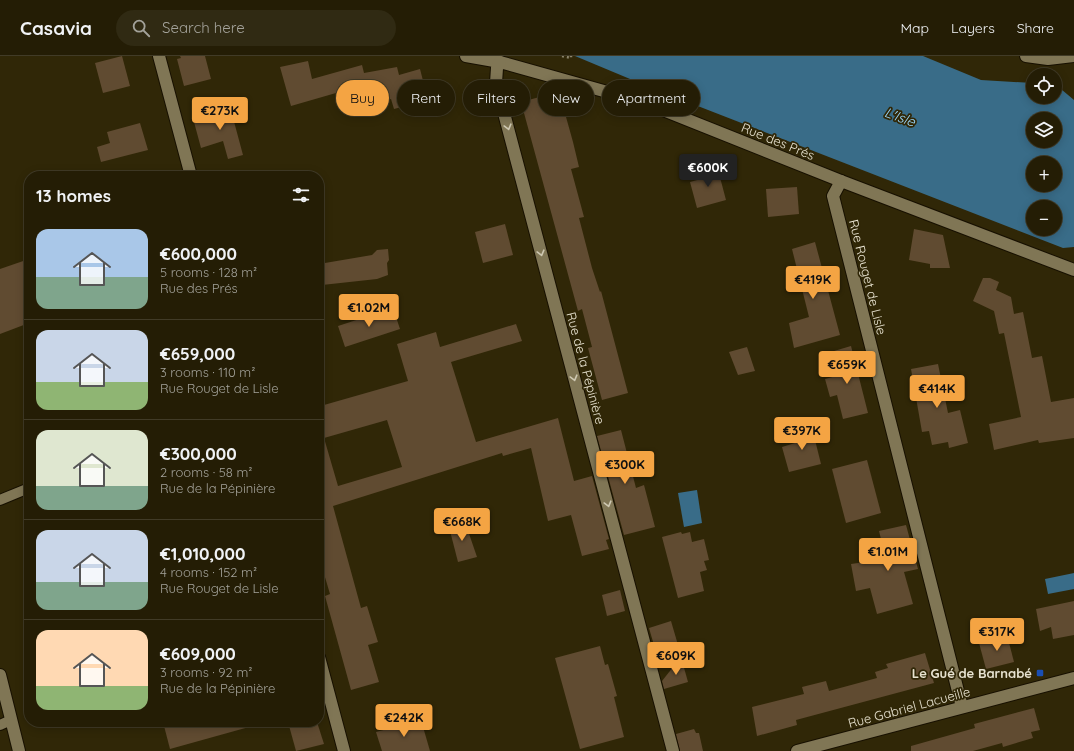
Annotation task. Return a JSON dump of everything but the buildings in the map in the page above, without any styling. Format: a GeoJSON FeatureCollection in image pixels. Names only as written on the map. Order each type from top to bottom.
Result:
{"type":"FeatureCollection","features":[{"type":"Feature","properties":{"kind":"street"},"geometry":{"type":"LineString","coordinates":[[159,56],[190,171]]}},
{"type":"Feature","properties":{"kind":"street","name":"Rue des Prés"},"geometry":{"type":"LineString","coordinates":[[466,56],[500,62],[644,102],[841,181],[1074,270]]}},
{"type":"Feature","properties":{"kind":"street"},"geometry":{"type":"LineString","coordinates":[[1026,56],[1048,59],[1074,56]]}},
{"type":"Feature","properties":{"kind":"street","name":"Rue de la Pépinière"},"geometry":{"type":"LineString","coordinates":[[500,62],[497,68],[496,83],[673,751]]}},
{"type":"Feature","properties":{"kind":"street","name":"Rue Rouget de Lisle"},"geometry":{"type":"LineString","coordinates":[[841,181],[833,196],[962,707]]}},
{"type":"Feature","properties":{"kind":"street"},"geometry":{"type":"LineString","coordinates":[[0,675],[19,751]]}},
{"type":"Feature","properties":{"kind":"street"},"geometry":{"type":"LineString","coordinates":[[324,677],[344,751]]}},
{"type":"Feature","properties":{"kind":"street","name":"Rue Gabriel Lacueille"},"geometry":{"type":"LineString","coordinates":[[797,751],[1074,678]]}},
{"type":"Feature","properties":{"kind":"lane"},"geometry":{"type":"LineString","coordinates":[[0,500],[24,490]]}},
{"type":"Feature","properties":{"kind":"lane"},"geometry":{"type":"LineString","coordinates":[[0,725],[11,720]]}},
{"type":"Feature","properties":{"kind":"path"},"geometry":{"type":"LineString","coordinates":[[562,56],[571,58],[571,56]]}},
{"type":"Feature","properties":{"kind":"water","name":"L'Isle"},"geometry":{"type":"Polygon","coordinates":[[[575,56],[923,56],[981,80],[1026,83],[1026,104],[1062,104],[1062,90],[1074,100],[1074,247],[1063,248],[1032,236],[1062,236],[1062,200],[1026,200],[1026,234],[700,107],[700,80],[632,80],[575,56]]]}},
{"type":"Feature","properties":{"kind":"water"},"geometry":{"type":"Polygon","coordinates":[[[697,490],[702,523],[684,527],[678,493],[697,490]]]}},
{"type":"Feature","properties":{"kind":"water"},"geometry":{"type":"Polygon","coordinates":[[[1074,573],[1074,589],[1048,594],[1045,579],[1074,573]]]}},
{"type":"Feature","properties":{"kind":"place","name":"Le Gué de Barnabé"},"geometry":{"type":"Point","coordinates":[1040,673]}}]}
